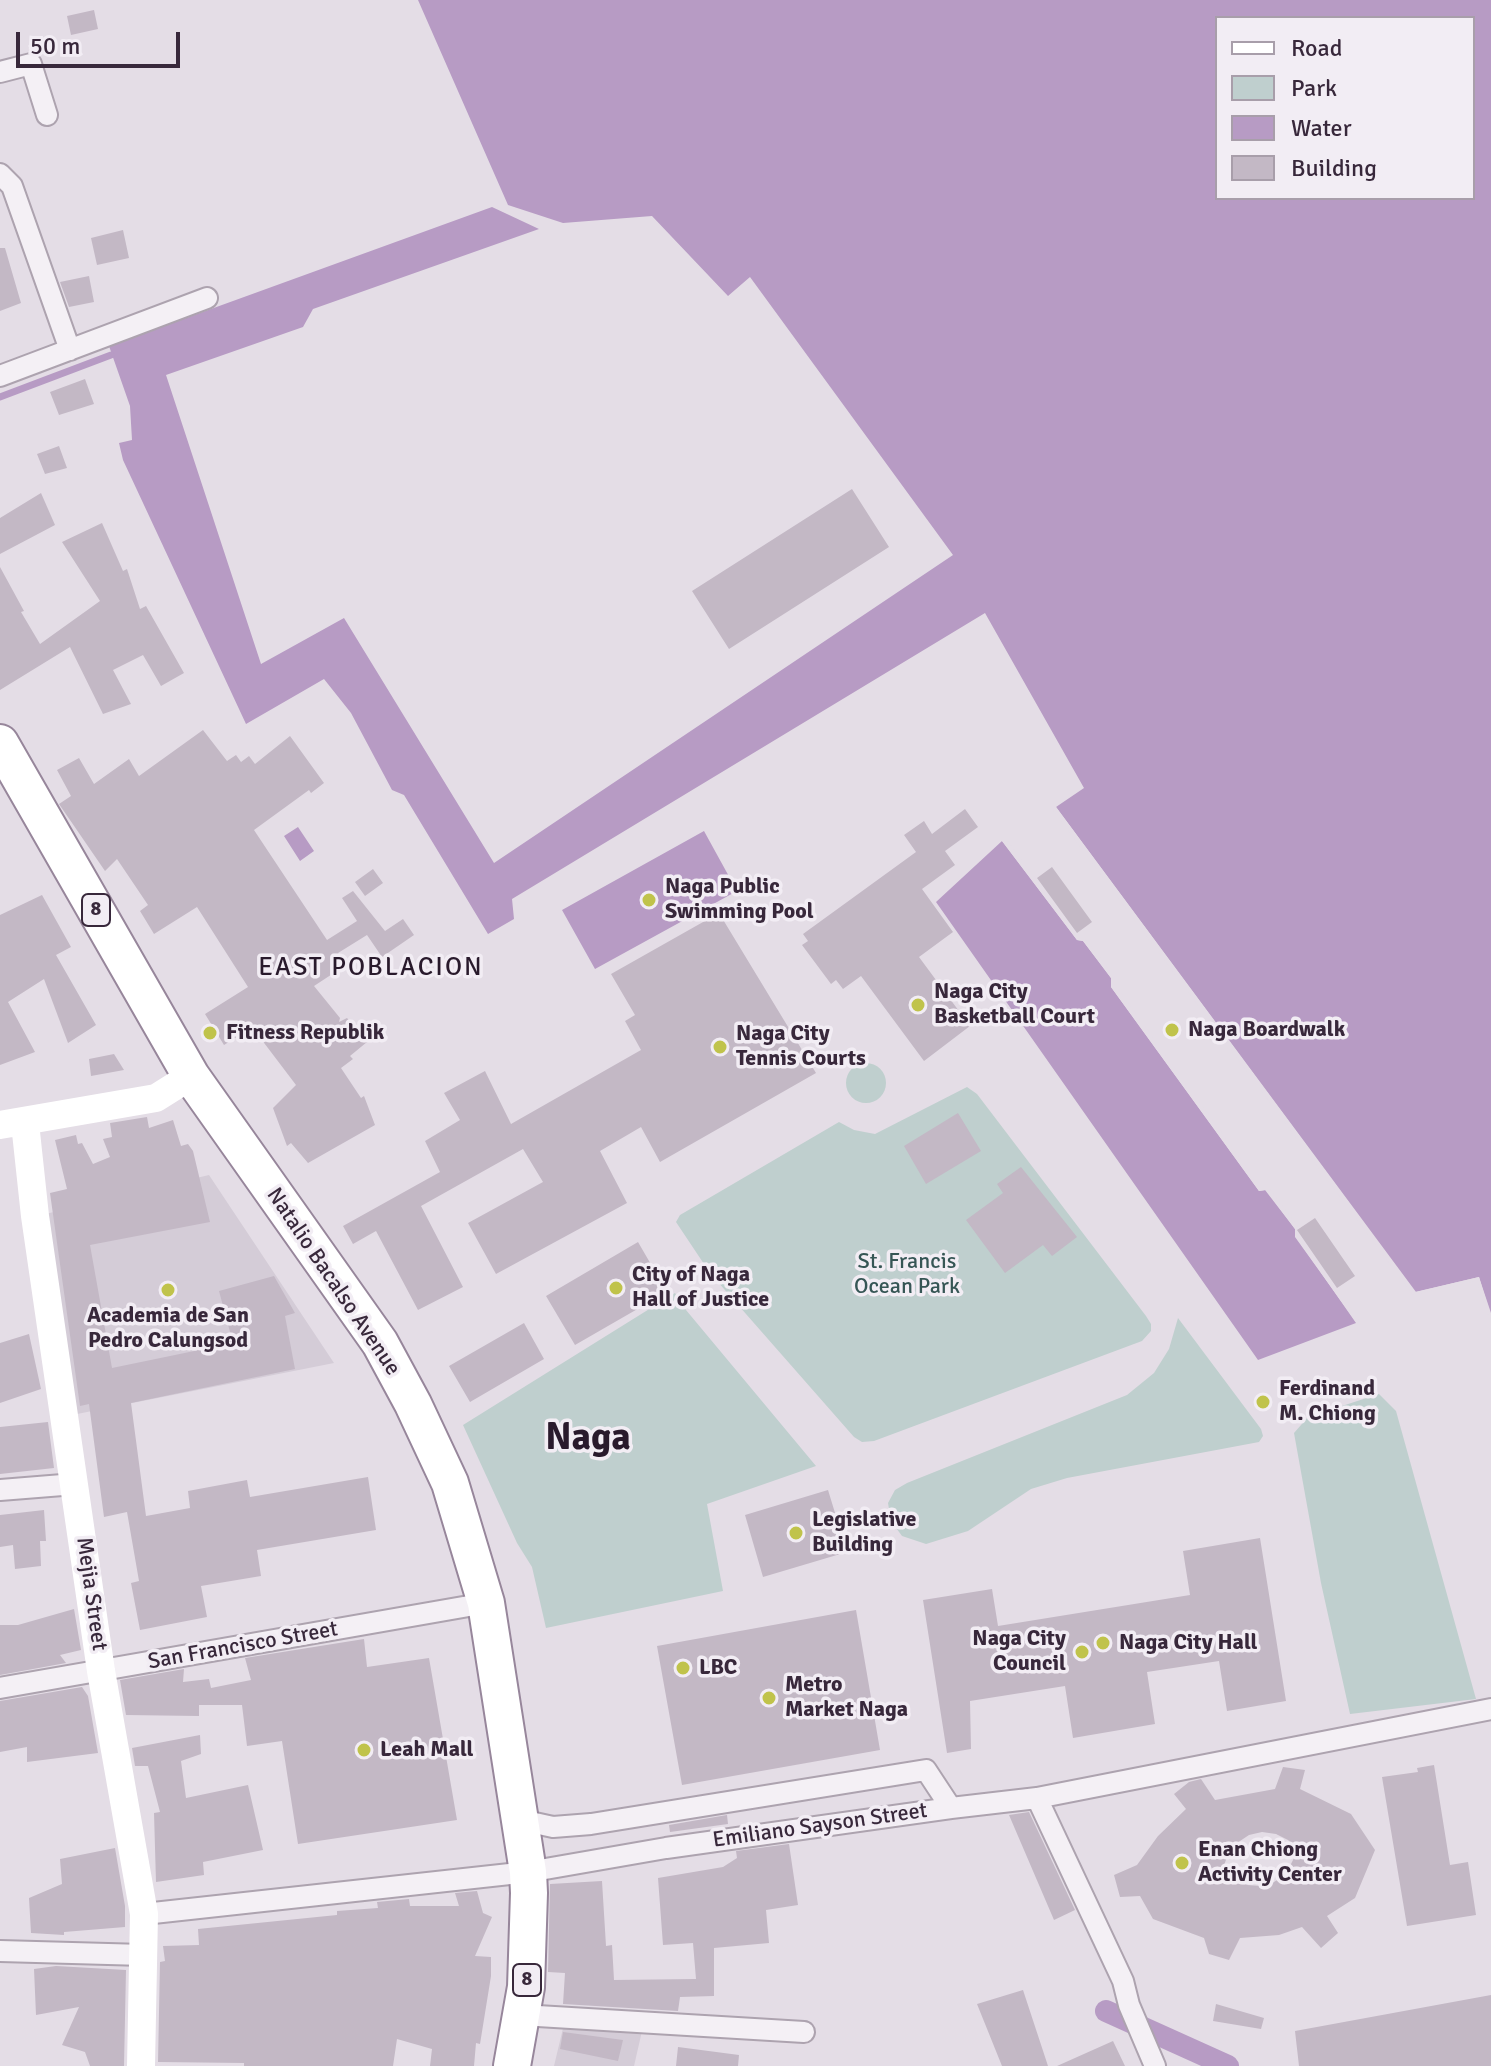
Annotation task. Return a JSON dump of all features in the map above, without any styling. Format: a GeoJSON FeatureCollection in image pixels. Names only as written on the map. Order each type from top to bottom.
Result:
{"type":"FeatureCollection","features":[{"type":"Feature","properties":{"kind":"highway","name":"Natalio Bacalso Avenue"},"geometry":{"type":"LineString","coordinates":[[0,743],[191,1076],[380,1343],[450,1483],[486,1603],[528,1872],[526,1987],[512,2066]]}},
{"type":"Feature","properties":{"kind":"street"},"geometry":{"type":"LineString","coordinates":[[0,72],[31,64],[47,115]]}},
{"type":"Feature","properties":{"kind":"street"},"geometry":{"type":"LineString","coordinates":[[0,174],[12,186],[70,350]]}},
{"type":"Feature","properties":{"kind":"street"},"geometry":{"type":"LineString","coordinates":[[0,376],[207,298]]}},
{"type":"Feature","properties":{"kind":"street"},"geometry":{"type":"LineString","coordinates":[[13,1124],[156,1098],[191,1076]]}},
{"type":"Feature","properties":{"kind":"street","name":"Mejia Street"},"geometry":{"type":"LineString","coordinates":[[13,1124],[35,1216],[101,1671],[144,1914],[141,2066]]}},
{"type":"Feature","properties":{"kind":"street"},"geometry":{"type":"LineString","coordinates":[[0,1490],[75,1484]]}},
{"type":"Feature","properties":{"kind":"street","name":"San Francisco Street"},"geometry":{"type":"LineString","coordinates":[[0,1688],[486,1603]]}},
{"type":"Feature","properties":{"kind":"street","name":"Emiliano Sayson Street"},"geometry":{"type":"LineString","coordinates":[[144,1914],[528,1872],[666,1848],[1037,1798],[1491,1709]]}},
{"type":"Feature","properties":{"kind":"street","name":"Emiliano Sayson Street"},"geometry":{"type":"LineString","coordinates":[[521,1820],[553,1827],[591,1824],[926,1770],[951,1808]]}},
{"type":"Feature","properties":{"kind":"street"},"geometry":{"type":"LineString","coordinates":[[1037,1798],[1123,1981],[1129,2005],[1151,2057]]}},
{"type":"Feature","properties":{"kind":"street"},"geometry":{"type":"LineString","coordinates":[[0,1951],[144,1955]]}},
{"type":"Feature","properties":{"kind":"street"},"geometry":{"type":"LineString","coordinates":[[521,2015],[804,2032]]}},
{"type":"Feature","properties":{"kind":"shaded area","name":"Academia de San Pedro Calungsod"},"geometry":{"type":"Polygon","coordinates":[[[209,1175],[334,1363],[72,1415],[37,1216],[209,1175]]]}},
{"type":"Feature","properties":{"kind":"shaded area"},"geometry":{"type":"Polygon","coordinates":[[[564,2024],[642,2031],[634,2066],[554,2066],[564,2024]]]}},
{"type":"Feature","properties":{"kind":"green space"},"geometry":{"type":"Polygon","coordinates":[[[866,1063],[880,1069],[886,1083],[880,1097],[866,1103],[852,1097],[846,1083],[852,1069],[866,1063]]]}},
{"type":"Feature","properties":{"kind":"green space","name":"St. Francis Ocean Park"},"geometry":{"type":"Polygon","coordinates":[[[967,1087],[977,1094],[1146,1316],[1151,1331],[1142,1341],[874,1441],[862,1442],[854,1437],[710,1273],[676,1222],[680,1215],[839,1122],[854,1130],[875,1134],[967,1087]]]}},
{"type":"Feature","properties":{"kind":"green space"},"geometry":{"type":"Polygon","coordinates":[[[675,1293],[816,1466],[707,1504],[723,1591],[546,1628],[532,1567],[517,1543],[463,1425],[675,1293]]]}},
{"type":"Feature","properties":{"kind":"green space"},"geometry":{"type":"Polygon","coordinates":[[[1178,1318],[1261,1429],[1263,1436],[1259,1442],[1067,1478],[1031,1489],[968,1531],[926,1544],[902,1536],[891,1521],[888,1503],[895,1490],[1127,1395],[1154,1373],[1169,1349],[1178,1318]]]}},
{"type":"Feature","properties":{"kind":"green space"},"geometry":{"type":"Polygon","coordinates":[[[1379,1394],[1396,1411],[1476,1699],[1350,1714],[1321,1583],[1294,1433],[1308,1417],[1379,1394]]]}},
{"type":"Feature","properties":{"kind":"water"},"geometry":{"type":"Polygon","coordinates":[[[418,0],[1491,0],[1491,1313],[1479,1277],[1416,1292],[1056,807],[1084,788],[985,613],[512,899],[514,919],[488,934],[404,795],[392,790],[351,713],[324,679],[246,724],[123,460],[119,443],[132,440],[130,406],[109,346],[492,207],[539,229],[313,309],[303,327],[166,375],[261,664],[344,618],[494,863],[953,555],[750,277],[728,296],[652,216],[563,223],[508,205],[418,0]]]}},
{"type":"Feature","properties":{"kind":"water"},"geometry":{"type":"Polygon","coordinates":[[[298,827],[314,851],[300,861],[284,836],[298,827]]]}},
{"type":"Feature","properties":{"kind":"water","name":"Naga Public Swimming Pool"},"geometry":{"type":"Polygon","coordinates":[[[704,831],[737,891],[595,969],[562,910],[704,831]]]}},
{"type":"Feature","properties":{"kind":"water"},"geometry":{"type":"Polygon","coordinates":[[[1002,841],[1077,940],[1083,941],[1111,978],[1111,987],[1259,1191],[1265,1190],[1295,1229],[1296,1237],[1356,1323],[1258,1360],[936,902],[1002,841]]]}},
{"type":"Feature","properties":{"kind":"pier"},"geometry":{"type":"Polygon","coordinates":[[[1056,807],[1415,1292],[1479,1277],[1491,1317],[1487,1314],[1477,1281],[1413,1295],[1053,810],[1056,807]]]}},
{"type":"Feature","properties":{"kind":"pier"},"geometry":{"type":"Polygon","coordinates":[[[1006,839],[1079,936],[1085,938],[1114,976],[1115,985],[1261,1187],[1268,1187],[1298,1227],[1299,1235],[1360,1321],[1359,1326],[1295,1237],[1295,1229],[1266,1190],[1259,1191],[1111,987],[1111,978],[1083,941],[1077,940],[1002,841],[1006,839]]]}},
{"type":"Feature","properties":{"kind":"building"},"geometry":{"type":"Polygon","coordinates":[[[94,10],[98,29],[71,35],[67,16],[94,10]]]}},
{"type":"Feature","properties":{"kind":"building"},"geometry":{"type":"Polygon","coordinates":[[[123,230],[129,258],[97,265],[91,238],[123,230]]]}},
{"type":"Feature","properties":{"kind":"building"},"geometry":{"type":"Polygon","coordinates":[[[0,248],[5,248],[21,303],[0,311],[0,248]]]}},
{"type":"Feature","properties":{"kind":"building"},"geometry":{"type":"Polygon","coordinates":[[[89,276],[94,302],[69,307],[60,282],[89,276]]]}},
{"type":"Feature","properties":{"kind":"building"},"geometry":{"type":"Polygon","coordinates":[[[85,379],[94,404],[59,415],[50,392],[85,379]]]}},
{"type":"Feature","properties":{"kind":"building"},"geometry":{"type":"Polygon","coordinates":[[[59,446],[67,468],[45,474],[37,454],[59,446]]]}},
{"type":"Feature","properties":{"kind":"building"},"geometry":{"type":"Polygon","coordinates":[[[852,489],[889,547],[729,649],[692,591],[852,489]]]}},
{"type":"Feature","properties":{"kind":"building"},"geometry":{"type":"Polygon","coordinates":[[[41,493],[55,525],[0,554],[0,518],[41,493]]]}},
{"type":"Feature","properties":{"kind":"building"},"geometry":{"type":"Polygon","coordinates":[[[102,523],[123,571],[127,569],[140,609],[146,606],[184,673],[161,686],[143,655],[113,670],[131,704],[103,714],[70,647],[0,690],[0,567],[40,644],[100,601],[62,542],[102,523]]]}},
{"type":"Feature","properties":{"kind":"building"},"geometry":{"type":"Polygon","coordinates":[[[203,730],[227,761],[236,755],[241,762],[249,756],[255,764],[290,736],[324,783],[311,793],[309,790],[254,830],[327,940],[357,921],[342,898],[353,891],[385,931],[403,919],[414,935],[382,957],[367,935],[338,953],[346,965],[314,986],[340,1018],[339,1022],[347,1018],[367,1042],[341,1068],[361,1098],[364,1096],[375,1125],[308,1163],[291,1143],[287,1146],[273,1108],[296,1085],[252,1027],[224,1045],[205,1014],[248,987],[197,907],[154,934],[140,911],[148,905],[117,859],[105,871],[59,804],[71,796],[57,770],[79,758],[94,784],[129,759],[139,776],[203,730]]]}},
{"type":"Feature","properties":{"kind":"building"},"geometry":{"type":"Polygon","coordinates":[[[965,809],[978,827],[945,851],[955,865],[922,889],[953,932],[919,957],[970,1026],[924,1061],[861,976],[843,989],[836,980],[831,984],[802,945],[808,941],[803,934],[916,852],[904,835],[924,821],[932,834],[965,809]]]}},
{"type":"Feature","properties":{"kind":"building"},"geometry":{"type":"Polygon","coordinates":[[[1052,867],[1092,922],[1077,933],[1037,878],[1052,867]]]}},
{"type":"Feature","properties":{"kind":"building"},"geometry":{"type":"Polygon","coordinates":[[[373,869],[383,883],[365,896],[355,882],[373,869]]]}},
{"type":"Feature","properties":{"kind":"building"},"geometry":{"type":"Polygon","coordinates":[[[42,895],[71,947],[56,955],[96,1025],[68,1043],[44,979],[8,1002],[35,1052],[0,1065],[0,915],[42,895]]]}},
{"type":"Feature","properties":{"kind":"building"},"geometry":{"type":"Polygon","coordinates":[[[719,913],[816,1073],[660,1162],[641,1127],[600,1151],[627,1203],[496,1274],[468,1223],[543,1182],[523,1149],[421,1206],[463,1287],[418,1310],[376,1231],[353,1244],[343,1226],[440,1172],[425,1141],[460,1120],[444,1093],[485,1071],[511,1124],[641,1050],[625,1021],[635,1015],[611,974],[719,913]]]}},
{"type":"Feature","properties":{"kind":"building"},"geometry":{"type":"Polygon","coordinates":[[[114,1054],[124,1070],[91,1076],[89,1059],[114,1054]]]}},
{"type":"Feature","properties":{"kind":"building"},"geometry":{"type":"Polygon","coordinates":[[[958,1113],[981,1151],[926,1184],[904,1146],[958,1113]]]}},
{"type":"Feature","properties":{"kind":"building"},"geometry":{"type":"Polygon","coordinates":[[[147,1117],[149,1128],[173,1120],[181,1146],[188,1144],[193,1151],[210,1222],[90,1245],[112,1368],[233,1343],[219,1291],[274,1276],[295,1313],[285,1316],[295,1369],[131,1403],[146,1516],[190,1508],[188,1491],[247,1480],[250,1497],[368,1477],[376,1530],[257,1550],[261,1576],[201,1586],[207,1617],[140,1630],[131,1583],[139,1581],[127,1512],[104,1517],[89,1404],[80,1406],[50,1193],[67,1189],[55,1140],[76,1135],[78,1144],[82,1143],[93,1164],[110,1157],[103,1139],[112,1137],[110,1123],[147,1117]]]}},
{"type":"Feature","properties":{"kind":"building"},"geometry":{"type":"Polygon","coordinates":[[[1021,1167],[1077,1237],[1052,1256],[1043,1245],[1005,1273],[966,1220],[1003,1193],[997,1184],[1021,1167]]]}},
{"type":"Feature","properties":{"kind":"building"},"geometry":{"type":"Polygon","coordinates":[[[1315,1218],[1355,1276],[1337,1288],[1297,1230],[1315,1218]]]}},
{"type":"Feature","properties":{"kind":"building"},"geometry":{"type":"Polygon","coordinates":[[[638,1242],[667,1292],[575,1345],[546,1296],[638,1242]]]}},
{"type":"Feature","properties":{"kind":"building"},"geometry":{"type":"Polygon","coordinates":[[[524,1323],[544,1359],[470,1402],[449,1366],[524,1323]]]}},
{"type":"Feature","properties":{"kind":"building"},"geometry":{"type":"Polygon","coordinates":[[[29,1334],[41,1389],[0,1403],[0,1343],[29,1334]]]}},
{"type":"Feature","properties":{"kind":"building"},"geometry":{"type":"Polygon","coordinates":[[[48,1422],[54,1468],[0,1474],[0,1427],[48,1422]]]}},
{"type":"Feature","properties":{"kind":"building","name":"Legislative Building"},"geometry":{"type":"Polygon","coordinates":[[[828,1490],[847,1552],[763,1577],[745,1515],[828,1490]]]}},
{"type":"Feature","properties":{"kind":"building"},"geometry":{"type":"Polygon","coordinates":[[[44,1510],[46,1541],[40,1541],[41,1566],[15,1569],[13,1545],[0,1547],[0,1515],[44,1510]]]}},
{"type":"Feature","properties":{"kind":"building","name":"Naga City Hall"},"geometry":{"type":"Polygon","coordinates":[[[1260,1538],[1286,1701],[1227,1711],[1219,1661],[1147,1672],[1155,1724],[1073,1738],[1065,1686],[970,1701],[971,1749],[947,1753],[923,1600],[992,1589],[998,1626],[1190,1595],[1183,1551],[1260,1538]]]}},
{"type":"Feature","properties":{"kind":"building"},"geometry":{"type":"Polygon","coordinates":[[[74,1609],[81,1650],[60,1655],[66,1663],[0,1675],[0,1625],[18,1625],[74,1609]]]}},
{"type":"Feature","properties":{"kind":"building","name":"Metro Market Naga"},"geometry":{"type":"Polygon","coordinates":[[[856,1610],[880,1750],[682,1785],[657,1646],[856,1610]]]}},
{"type":"Feature","properties":{"kind":"building","name":"Leah Mall"},"geometry":{"type":"Polygon","coordinates":[[[364,1639],[367,1667],[429,1658],[457,1820],[298,1844],[282,1741],[247,1746],[242,1705],[199,1705],[199,1716],[126,1715],[120,1680],[184,1669],[183,1682],[209,1679],[211,1688],[251,1680],[245,1658],[364,1639]]]}},
{"type":"Feature","properties":{"kind":"building"},"geometry":{"type":"Polygon","coordinates":[[[82,1687],[88,1696],[98,1753],[27,1762],[27,1747],[0,1752],[0,1701],[82,1687]]]}},
{"type":"Feature","properties":{"kind":"building"},"geometry":{"type":"Polygon","coordinates":[[[200,1735],[201,1754],[181,1761],[186,1798],[248,1785],[263,1850],[203,1862],[204,1875],[156,1882],[154,1813],[160,1812],[148,1766],[135,1766],[132,1748],[200,1735]]]}},
{"type":"Feature","properties":{"kind":"building"},"geometry":{"type":"Polygon","coordinates":[[[1434,1765],[1450,1865],[1468,1862],[1476,1915],[1407,1926],[1382,1777],[1418,1772],[1417,1768],[1434,1765]]]}},
{"type":"Feature","properties":{"kind":"building","name":"Enan Chiong Activity Center"},"geometry":{"type":"Polygon","coordinates":[[[1283,1767],[1305,1770],[1300,1789],[1351,1814],[1375,1850],[1355,1898],[1327,1916],[1338,1933],[1321,1948],[1302,1927],[1279,1935],[1240,1938],[1229,1960],[1209,1954],[1204,1938],[1153,1919],[1140,1896],[1120,1897],[1114,1875],[1137,1865],[1158,1836],[1186,1809],[1174,1794],[1189,1782],[1201,1779],[1215,1800],[1275,1789],[1283,1767]],[[1262,1832],[1249,1835],[1237,1843],[1228,1854],[1222,1871],[1247,1885],[1261,1886],[1286,1874],[1298,1850],[1276,1834],[1262,1832]]]}},
{"type":"Feature","properties":{"kind":"building"},"geometry":{"type":"Polygon","coordinates":[[[1029,1812],[1075,1910],[1054,1920],[1009,1815],[1029,1812]]]}},
{"type":"Feature","properties":{"kind":"building"},"geometry":{"type":"Polygon","coordinates":[[[727,1815],[728,1824],[670,1832],[669,1825],[727,1815]]]}},
{"type":"Feature","properties":{"kind":"building"},"geometry":{"type":"Polygon","coordinates":[[[789,1844],[798,1905],[766,1910],[769,1943],[714,1948],[714,1996],[680,1997],[678,2011],[563,2004],[565,1973],[548,1972],[550,1884],[602,1881],[606,1946],[612,1945],[614,1980],[696,1979],[693,1943],[663,1945],[658,1878],[723,1867],[737,1858],[736,1851],[789,1844]]]}},
{"type":"Feature","properties":{"kind":"building"},"geometry":{"type":"Polygon","coordinates":[[[115,1848],[125,1906],[125,1927],[64,1932],[64,1935],[31,1933],[29,1898],[62,1884],[60,1859],[115,1848]]]}},
{"type":"Feature","properties":{"kind":"building"},"geometry":{"type":"Polygon","coordinates":[[[477,1891],[483,1913],[492,1917],[475,1956],[491,1957],[491,1976],[474,2066],[430,2066],[432,2049],[397,2039],[393,2066],[244,2066],[244,2063],[158,2062],[160,1962],[165,1961],[163,1946],[199,1945],[198,1929],[337,1915],[337,1911],[378,1908],[377,1902],[409,1899],[410,1906],[459,1906],[455,1893],[477,1891]]]}},
{"type":"Feature","properties":{"kind":"building"},"geometry":{"type":"Polygon","coordinates":[[[56,1966],[126,1970],[124,2066],[90,2066],[85,2052],[62,2045],[79,2007],[36,2015],[34,1969],[56,1966]]]}},
{"type":"Feature","properties":{"kind":"building"},"geometry":{"type":"Polygon","coordinates":[[[1023,1990],[1048,2066],[1002,2066],[977,2004],[1023,1990]]]}},
{"type":"Feature","properties":{"kind":"building"},"geometry":{"type":"Polygon","coordinates":[[[1491,1995],[1491,2066],[1299,2066],[1295,2031],[1491,1995]]]}},
{"type":"Feature","properties":{"kind":"building"},"geometry":{"type":"Polygon","coordinates":[[[1216,2004],[1264,2018],[1261,2029],[1213,2021],[1216,2004]]]}},
{"type":"Feature","properties":{"kind":"building"},"geometry":{"type":"Polygon","coordinates":[[[563,2032],[623,2040],[618,2061],[560,2049],[563,2032]]]}},
{"type":"Feature","properties":{"kind":"building"},"geometry":{"type":"Polygon","coordinates":[[[1113,2041],[1125,2066],[1057,2066],[1113,2041]]]}},
{"type":"Feature","properties":{"kind":"building"},"geometry":{"type":"Polygon","coordinates":[[[678,2047],[739,2055],[738,2066],[676,2066],[678,2047]]]}},
{"type":"Feature","properties":{"kind":"waterway"},"geometry":{"type":"LineString","coordinates":[[0,397],[111,355]]}},
{"type":"Feature","properties":{"kind":"waterway"},"geometry":{"type":"LineString","coordinates":[[1106,2011],[1228,2066]]}},
{"type":"Feature","properties":{"kind":"place","name":"Naga Public Swimming Pool"},"geometry":{"type":"Point","coordinates":[649,900]}},
{"type":"Feature","properties":{"kind":"place","name":"Naga City Basketball Court"},"geometry":{"type":"Point","coordinates":[918,1005]}},
{"type":"Feature","properties":{"kind":"place","name":"Naga Boardwalk"},"geometry":{"type":"Point","coordinates":[1172,1030]}},
{"type":"Feature","properties":{"kind":"place","name":"Fitness Republik"},"geometry":{"type":"Point","coordinates":[210,1033]}},
{"type":"Feature","properties":{"kind":"place","name":"Naga City Tennis Courts"},"geometry":{"type":"Point","coordinates":[720,1047]}},
{"type":"Feature","properties":{"kind":"place","name":"City of Naga Hall of Justice"},"geometry":{"type":"Point","coordinates":[616,1288]}},
{"type":"Feature","properties":{"kind":"place","name":"Academia de San Pedro Calungsod"},"geometry":{"type":"Point","coordinates":[168,1290]}},
{"type":"Feature","properties":{"kind":"place","name":"Ferdinand M. Chiong"},"geometry":{"type":"Point","coordinates":[1263,1402]}},
{"type":"Feature","properties":{"kind":"place","name":"Legislative Building"},"geometry":{"type":"Point","coordinates":[796,1533]}},
{"type":"Feature","properties":{"kind":"place","name":"Naga City Hall"},"geometry":{"type":"Point","coordinates":[1103,1643]}},
{"type":"Feature","properties":{"kind":"place","name":"Naga City Council"},"geometry":{"type":"Point","coordinates":[1082,1652]}},
{"type":"Feature","properties":{"kind":"place","name":"LBC"},"geometry":{"type":"Point","coordinates":[683,1668]}},
{"type":"Feature","properties":{"kind":"place","name":"Metro Market Naga"},"geometry":{"type":"Point","coordinates":[769,1698]}},
{"type":"Feature","properties":{"kind":"place","name":"Leah Mall"},"geometry":{"type":"Point","coordinates":[364,1750]}},
{"type":"Feature","properties":{"kind":"place","name":"Enan Chiong Activity Center"},"geometry":{"type":"Point","coordinates":[1182,1863]}},
{"type":"Feature","properties":{"kind":"district","name":"EAST POBLACION"},"geometry":{"type":"Point","coordinates":[371,968]}},
{"type":"Feature","properties":{"kind":"district","name":"Naga"},"geometry":{"type":"Point","coordinates":[588,1439]}}]}
